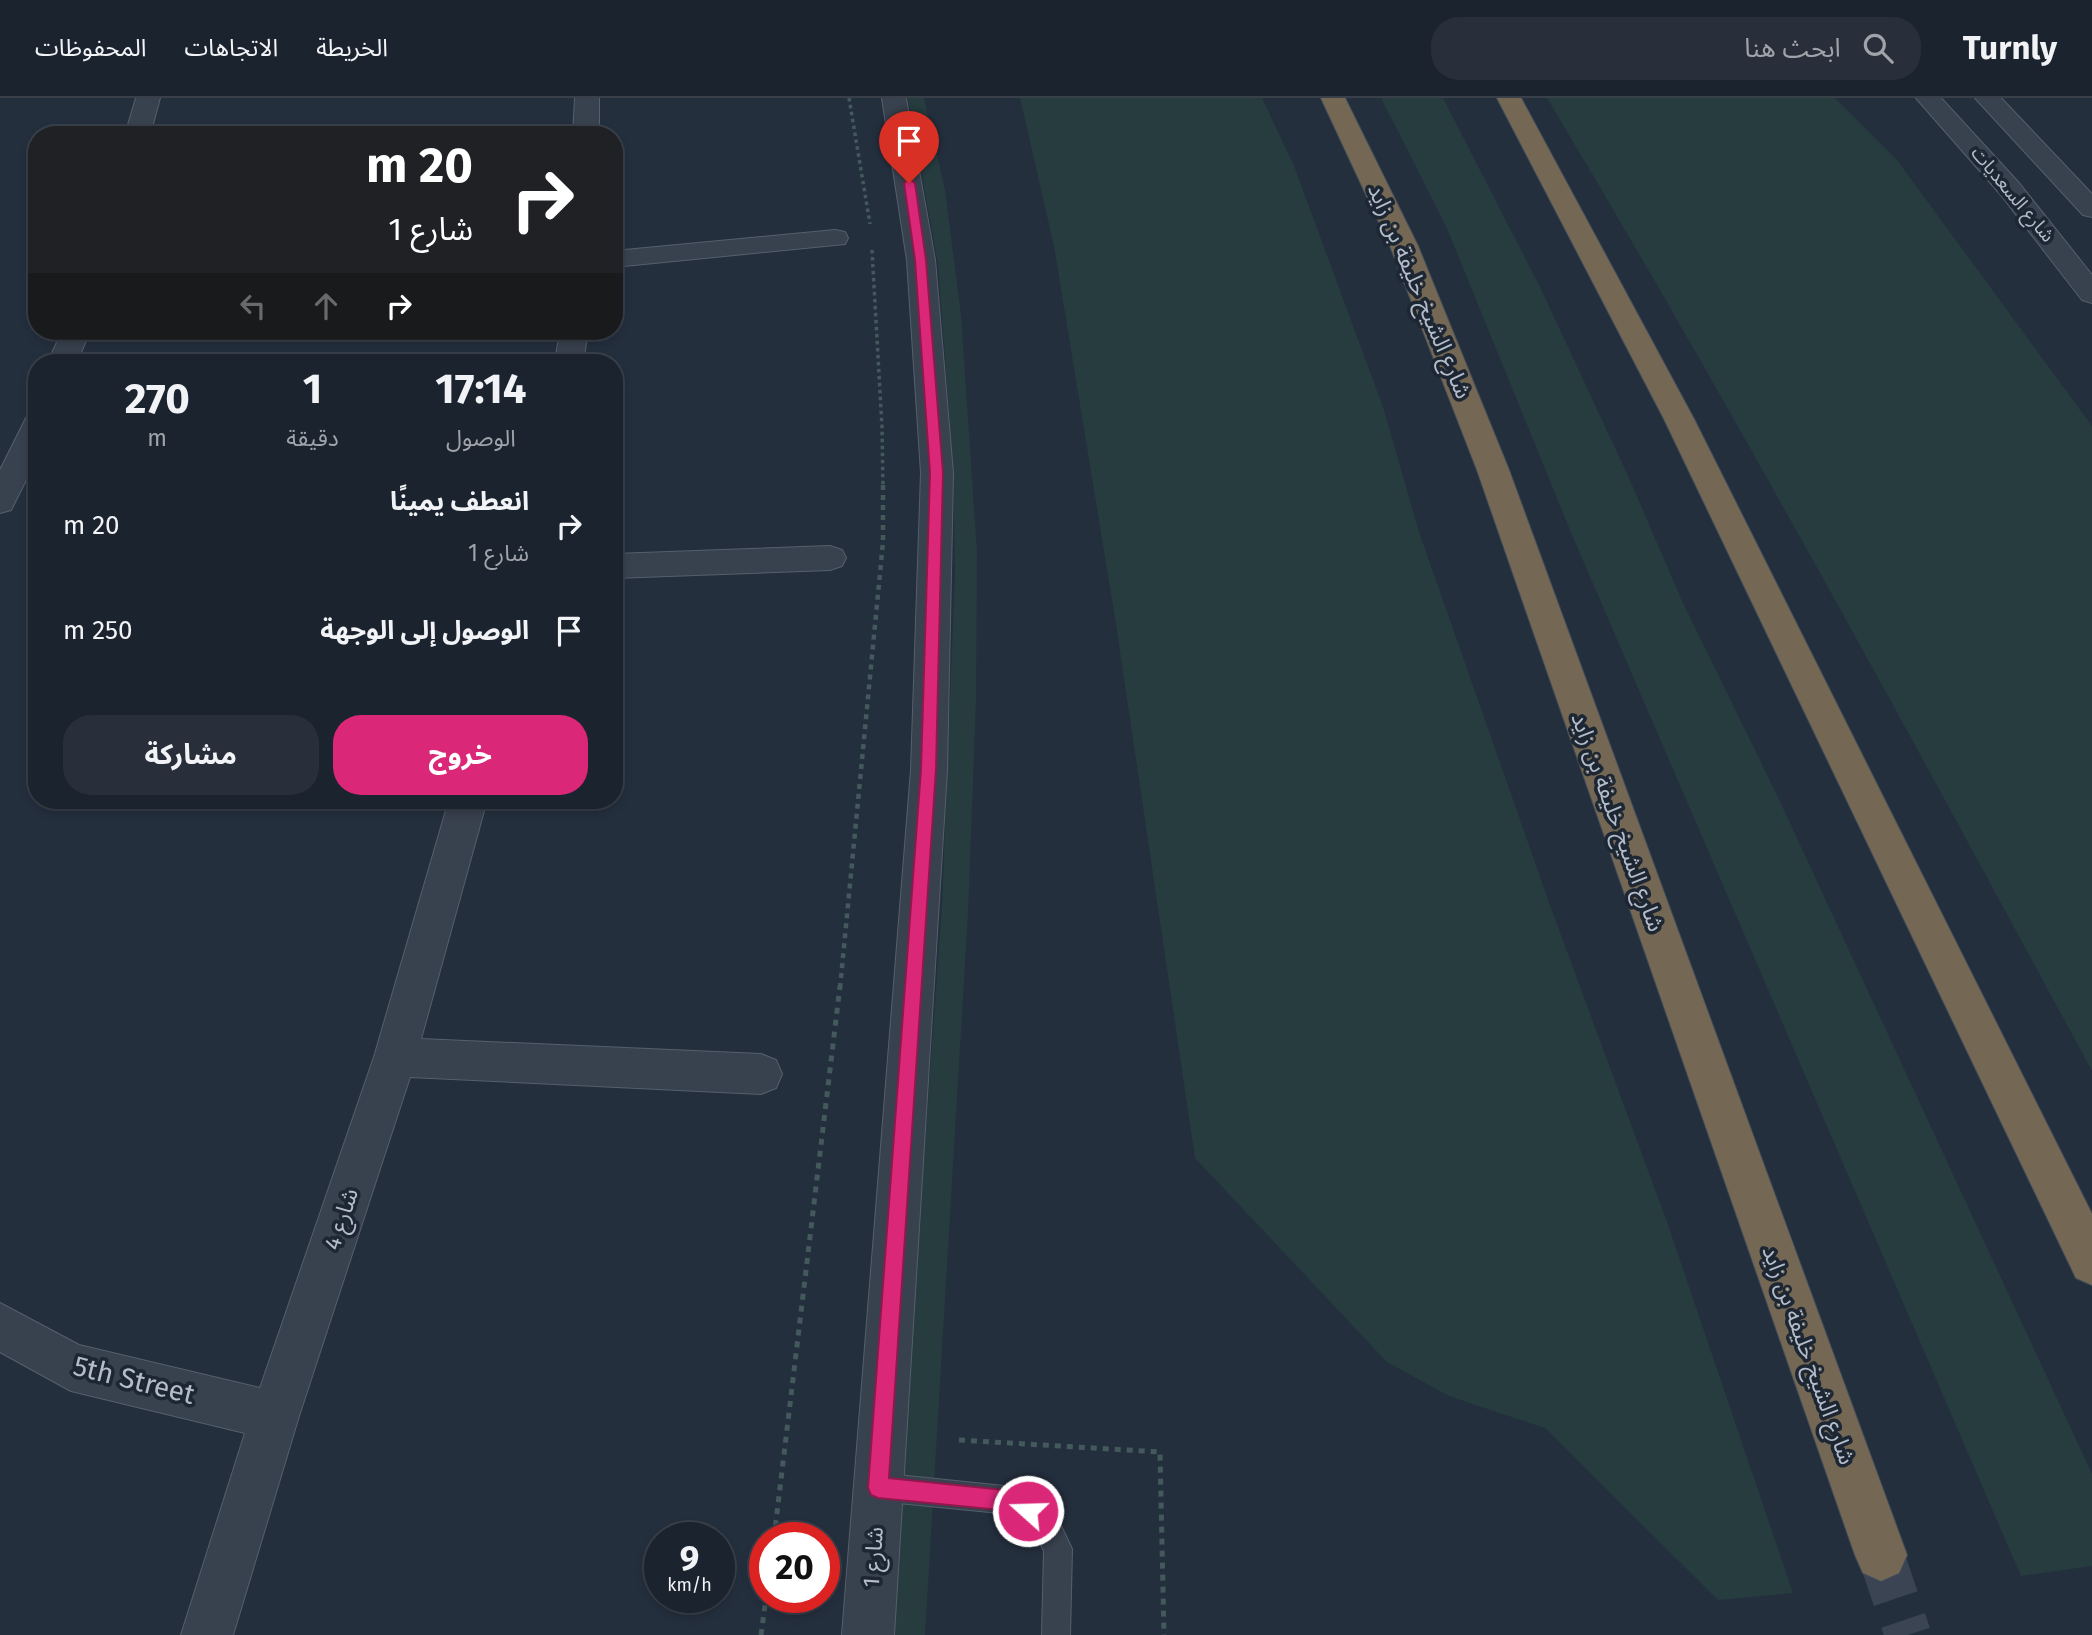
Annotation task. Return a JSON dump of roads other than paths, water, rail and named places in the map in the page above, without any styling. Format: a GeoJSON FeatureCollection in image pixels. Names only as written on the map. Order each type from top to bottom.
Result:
{"type":"FeatureCollection","features":[{"type":"Feature","properties":{"kind":"highway","name":"شارع الشيخ خليفة بن زايد"},"geometry":{"type":"LineString","coordinates":[[1333,98],[1404,246],[1493,470],[1881,1555]]}},
{"type":"Feature","properties":{"kind":"highway"},"geometry":{"type":"LineString","coordinates":[[1509,98],[1679,419],[2092,1262]]}},
{"type":"Feature","properties":{"kind":"street"},"geometry":{"type":"LineString","coordinates":[[140,126],[148,98]]}},
{"type":"Feature","properties":{"kind":"street"},"geometry":{"type":"LineString","coordinates":[[586,126],[587,98]]}},
{"type":"Feature","properties":{"kind":"street","name":"شارع 1"},"geometry":{"type":"LineString","coordinates":[[868,1635],[929,769],[937,473],[921,260],[902,131],[894,98]]}},
{"type":"Feature","properties":{"kind":"street","name":"شارع السعديات"},"geometry":{"type":"LineString","coordinates":[[1928,98],[2010,189],[2092,294]]}},
{"type":"Feature","properties":{"kind":"street","name":"شارع السعديات"},"geometry":{"type":"LineString","coordinates":[[1987,98],[2092,209]]}},
{"type":"Feature","properties":{"kind":"street"},"geometry":{"type":"LineString","coordinates":[[623,258],[835,238]]}},
{"type":"Feature","properties":{"kind":"street"},"geometry":{"type":"LineString","coordinates":[[0,502],[28,444]]}},
{"type":"Feature","properties":{"kind":"street"},"geometry":{"type":"LineString","coordinates":[[623,566],[830,558]]}},
{"type":"Feature","properties":{"kind":"street","name":"شارع 4"},"geometry":{"type":"LineString","coordinates":[[207,1635],[275,1416],[395,1057],[465,809]]}},
{"type":"Feature","properties":{"kind":"street"},"geometry":{"type":"LineString","coordinates":[[395,1057],[761,1074]]}},
{"type":"Feature","properties":{"kind":"street","name":"5th Street"},"geometry":{"type":"LineString","coordinates":[[0,1326],[71,1367],[275,1416]]}},
{"type":"Feature","properties":{"kind":"lane"},"geometry":{"type":"LineString","coordinates":[[878,1488],[1014,1501],[1044,1521],[1058,1549],[1056,1635]]}},
{"type":"Feature","properties":{"kind":"tunnel"},"geometry":{"type":"LineString","coordinates":[[1881,1555],[1908,1635]]}}]}
